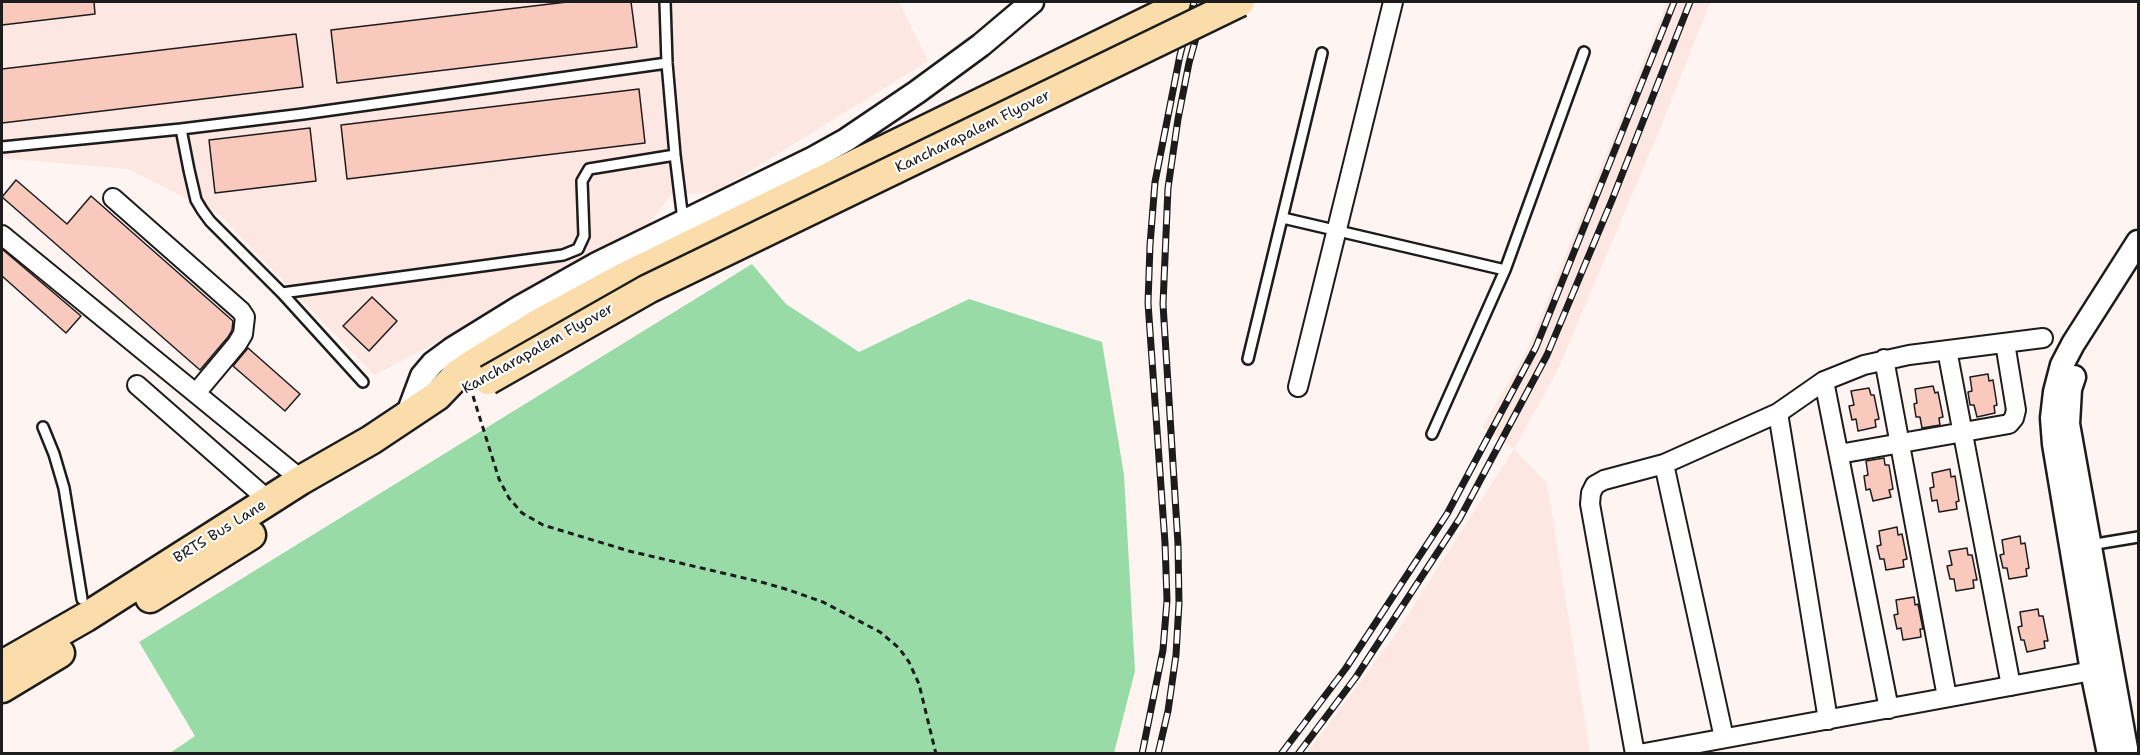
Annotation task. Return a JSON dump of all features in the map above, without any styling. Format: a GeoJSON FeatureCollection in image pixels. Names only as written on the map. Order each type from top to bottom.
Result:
{"type":"FeatureCollection","features":[{"type":"Feature","properties":{"kind":"main road","name":"Kancharapalem Flyover"},"geometry":{"type":"LineString","coordinates":[[478,377],[608,285],[1187,2]]}},
{"type":"Feature","properties":{"kind":"main road","name":"Kancharapalem Flyover"},"geometry":{"type":"LineString","coordinates":[[436,396],[458,374],[478,377],[648,289],[1240,2]]}},
{"type":"Feature","properties":{"kind":"main road","name":"BRTS Bus Lane"},"geometry":{"type":"LineString","coordinates":[[2,665],[86,617],[301,480],[371,440],[436,396]]}},
{"type":"Feature","properties":{"kind":"main road"},"geometry":{"type":"LineString","coordinates":[[2,649],[324,452],[371,440]]}},
{"type":"Feature","properties":{"kind":"main road"},"geometry":{"type":"LineString","coordinates":[[2,688],[194,572],[339,478],[371,440]]}},
{"type":"Feature","properties":{"kind":"street"},"geometry":{"type":"LineString","coordinates":[[1298,387],[1393,2]]}},
{"type":"Feature","properties":{"kind":"street"},"geometry":{"type":"LineString","coordinates":[[406,416],[422,376],[433,363],[452,349],[595,265],[810,160],[846,140],[981,45],[1025,4]]}},
{"type":"Feature","properties":{"kind":"street"},"geometry":{"type":"LineString","coordinates":[[113,198],[245,317],[245,326],[240,339],[196,393]]}},
{"type":"Feature","properties":{"kind":"street"},"geometry":{"type":"LineString","coordinates":[[2,235],[292,472]]}},
{"type":"Feature","properties":{"kind":"street"},"geometry":{"type":"LineString","coordinates":[[2127,753],[2082,546],[2054,444],[2052,418],[2055,392],[2062,365],[2073,344],[2139,242]]}},
{"type":"Feature","properties":{"kind":"street"},"geometry":{"type":"LineString","coordinates":[[2109,753],[2092,671],[2082,546],[2068,424],[2070,389],[2076,370],[2087,350],[2139,271]]}},
{"type":"Feature","properties":{"kind":"street"},"geometry":{"type":"LineString","coordinates":[[1635,753],[1590,504],[1591,493],[1595,485],[1604,480],[1664,464],[1778,413],[1824,381],[1884,359],[2043,338]]}},
{"type":"Feature","properties":{"kind":"street"},"geometry":{"type":"LineString","coordinates":[[1839,454],[2009,424],[2016,410],[2005,343]]}},
{"type":"Feature","properties":{"kind":"street"},"geometry":{"type":"LineString","coordinates":[[1947,350],[2011,686]]}},
{"type":"Feature","properties":{"kind":"street"},"geometry":{"type":"LineString","coordinates":[[1884,359],[1947,698]]}},
{"type":"Feature","properties":{"kind":"street"},"geometry":{"type":"LineString","coordinates":[[1824,381],[1889,709]]}},
{"type":"Feature","properties":{"kind":"street"},"geometry":{"type":"LineString","coordinates":[[137,385],[259,492]]}},
{"type":"Feature","properties":{"kind":"street"},"geometry":{"type":"LineString","coordinates":[[190,430],[212,406]]}},
{"type":"Feature","properties":{"kind":"street"},"geometry":{"type":"LineString","coordinates":[[1778,413],[1828,720]]}},
{"type":"Feature","properties":{"kind":"street"},"geometry":{"type":"LineString","coordinates":[[1664,464],[1724,738]]}},
{"type":"Feature","properties":{"kind":"street"},"geometry":{"type":"LineString","coordinates":[[1639,753],[2092,671]]}},
{"type":"Feature","properties":{"kind":"lane"},"geometry":{"type":"LineString","coordinates":[[665,2],[667,63],[683,222]]}},
{"type":"Feature","properties":{"kind":"lane"},"geometry":{"type":"LineString","coordinates":[[1432,434],[1505,270],[1584,52]]}},
{"type":"Feature","properties":{"kind":"lane"},"geometry":{"type":"LineString","coordinates":[[1248,359],[1322,53]]}},
{"type":"Feature","properties":{"kind":"lane"},"geometry":{"type":"LineString","coordinates":[[2,147],[303,114],[667,63]]}},
{"type":"Feature","properties":{"kind":"lane"},"geometry":{"type":"LineString","coordinates":[[181,129],[196,200],[202,210],[282,292],[363,382]]}},
{"type":"Feature","properties":{"kind":"lane"},"geometry":{"type":"LineString","coordinates":[[282,292],[564,255],[578,249],[584,236],[582,181],[590,169],[675,155]]}},
{"type":"Feature","properties":{"kind":"lane"},"geometry":{"type":"LineString","coordinates":[[1282,218],[1505,270]]}},
{"type":"Feature","properties":{"kind":"lane"},"geometry":{"type":"LineString","coordinates":[[43,427],[64,488],[82,599]]}},
{"type":"Feature","properties":{"kind":"lane"},"geometry":{"type":"LineString","coordinates":[[2082,546],[2139,537]]}},
{"type":"Feature","properties":{"kind":"path"},"geometry":{"type":"LineString","coordinates":[[478,377],[499,479],[508,498],[522,513],[543,525],[629,550],[789,590],[832,606],[880,632],[899,648],[909,662],[919,684],[936,753]]}},
{"type":"Feature","properties":{"kind":"shaded area"},"geometry":{"type":"Polygon","coordinates":[[[2,2],[899,2],[928,61],[716,192],[670,195],[646,229],[539,289],[374,375],[221,216],[128,169],[2,158],[2,2]]]}},
{"type":"Feature","properties":{"kind":"shaded area"},"geometry":{"type":"Polygon","coordinates":[[[1667,2],[1710,2],[1662,124],[1558,369],[1514,449],[1482,427],[1526,353],[1667,2]]]}},
{"type":"Feature","properties":{"kind":"shaded area"},"geometry":{"type":"Polygon","coordinates":[[[1514,449],[1547,483],[1590,753],[1307,753],[1393,638],[1514,449]]]}},
{"type":"Feature","properties":{"kind":"green space"},"geometry":{"type":"Polygon","coordinates":[[[752,264],[786,304],[859,352],[969,299],[1102,342],[1124,475],[1135,671],[1114,753],[170,753],[195,736],[139,642],[752,264]]]}},
{"type":"Feature","properties":{"kind":"building"},"geometry":{"type":"Polygon","coordinates":[[[2,2],[94,2],[95,14],[2,25],[2,2]]]}},
{"type":"Feature","properties":{"kind":"building"},"geometry":{"type":"Polygon","coordinates":[[[567,2],[631,2],[637,47],[337,83],[331,30],[567,2]]]}},
{"type":"Feature","properties":{"kind":"building"},"geometry":{"type":"Polygon","coordinates":[[[296,34],[303,87],[2,123],[2,69],[296,34]]]}},
{"type":"Feature","properties":{"kind":"building"},"geometry":{"type":"Polygon","coordinates":[[[639,89],[645,143],[347,179],[341,125],[639,89]]]}},
{"type":"Feature","properties":{"kind":"building"},"geometry":{"type":"Polygon","coordinates":[[[310,128],[316,181],[215,193],[209,140],[310,128]]]}},
{"type":"Feature","properties":{"kind":"building"},"geometry":{"type":"Polygon","coordinates":[[[16,180],[67,224],[91,196],[233,321],[228,337],[200,370],[2,197],[16,180]]]}},
{"type":"Feature","properties":{"kind":"building"},"geometry":{"type":"Polygon","coordinates":[[[2,249],[81,316],[66,333],[2,276],[2,249]]]}},
{"type":"Feature","properties":{"kind":"building"},"geometry":{"type":"Polygon","coordinates":[[[372,297],[397,321],[369,351],[343,326],[372,297]]]}},
{"type":"Feature","properties":{"kind":"building"},"geometry":{"type":"Polygon","coordinates":[[[248,348],[300,394],[285,411],[233,366],[248,348]]]}},
{"type":"Feature","properties":{"kind":"building"},"geometry":{"type":"Polygon","coordinates":[[[1988,374],[1989,381],[1993,380],[1997,405],[1994,406],[1995,413],[1977,417],[1974,405],[1970,405],[1968,392],[1972,391],[1970,377],[1988,374]]]}},
{"type":"Feature","properties":{"kind":"building"},"geometry":{"type":"Polygon","coordinates":[[[1933,386],[1935,393],[1938,392],[1943,417],[1939,418],[1940,425],[1922,428],[1920,417],[1916,417],[1915,389],[1933,386]]]}},
{"type":"Feature","properties":{"kind":"building"},"geometry":{"type":"Polygon","coordinates":[[[1869,388],[1871,395],[1874,395],[1879,419],[1875,420],[1876,427],[1858,431],[1856,419],[1852,420],[1849,406],[1854,405],[1851,391],[1869,388]]]}},
{"type":"Feature","properties":{"kind":"building"},"geometry":{"type":"Polygon","coordinates":[[[1884,458],[1885,465],[1889,465],[1893,489],[1889,490],[1891,497],[1873,501],[1870,489],[1866,490],[1864,476],[1868,475],[1866,461],[1884,458]]]}},
{"type":"Feature","properties":{"kind":"building"},"geometry":{"type":"Polygon","coordinates":[[[1950,469],[1951,477],[1955,476],[1959,501],[1956,502],[1957,509],[1939,512],[1937,500],[1932,501],[1930,488],[1934,487],[1932,473],[1950,469]]]}},
{"type":"Feature","properties":{"kind":"building"},"geometry":{"type":"Polygon","coordinates":[[[1897,527],[1898,535],[1902,534],[1907,559],[1903,560],[1904,567],[1886,570],[1884,559],[1880,559],[1877,546],[1881,545],[1879,531],[1897,527]]]}},
{"type":"Feature","properties":{"kind":"building"},"geometry":{"type":"Polygon","coordinates":[[[2020,536],[2021,544],[2025,543],[2029,568],[2026,569],[2027,576],[2009,579],[2007,568],[2003,568],[2000,555],[2004,554],[2002,540],[2020,536]]]}},
{"type":"Feature","properties":{"kind":"building"},"geometry":{"type":"Polygon","coordinates":[[[1967,548],[1968,555],[1972,555],[1977,580],[1973,580],[1974,588],[1956,591],[1954,579],[1950,579],[1947,566],[1952,565],[1949,551],[1967,548]]]}},
{"type":"Feature","properties":{"kind":"building"},"geometry":{"type":"Polygon","coordinates":[[[1914,597],[1915,605],[1918,604],[1923,629],[1920,629],[1921,637],[1903,640],[1901,628],[1897,629],[1894,615],[1898,614],[1896,600],[1914,597]]]}},
{"type":"Feature","properties":{"kind":"building"},"geometry":{"type":"Polygon","coordinates":[[[2038,609],[2039,616],[2043,616],[2048,641],[2044,641],[2045,648],[2027,652],[2018,627],[2022,626],[2020,612],[2038,609]]]}},
{"type":"Feature","properties":{"kind":"railway"},"geometry":{"type":"LineString","coordinates":[[1142,754],[1163,650],[1167,600],[1148,303],[1150,245],[1155,182],[1180,55],[1194,2]]}},
{"type":"Feature","properties":{"kind":"railway"},"geometry":{"type":"LineString","coordinates":[[1158,754],[1168,711],[1176,655],[1179,603],[1178,544],[1163,304],[1168,188],[1189,63],[1206,2]]}},
{"type":"Feature","properties":{"kind":"railway"},"geometry":{"type":"LineString","coordinates":[[1281,754],[1346,668],[1447,514],[1536,347],[1674,2]]}},
{"type":"Feature","properties":{"kind":"railway"},"geometry":{"type":"LineString","coordinates":[[1298,754],[1356,677],[1460,518],[1547,355],[1612,200],[1690,2]]}}]}
